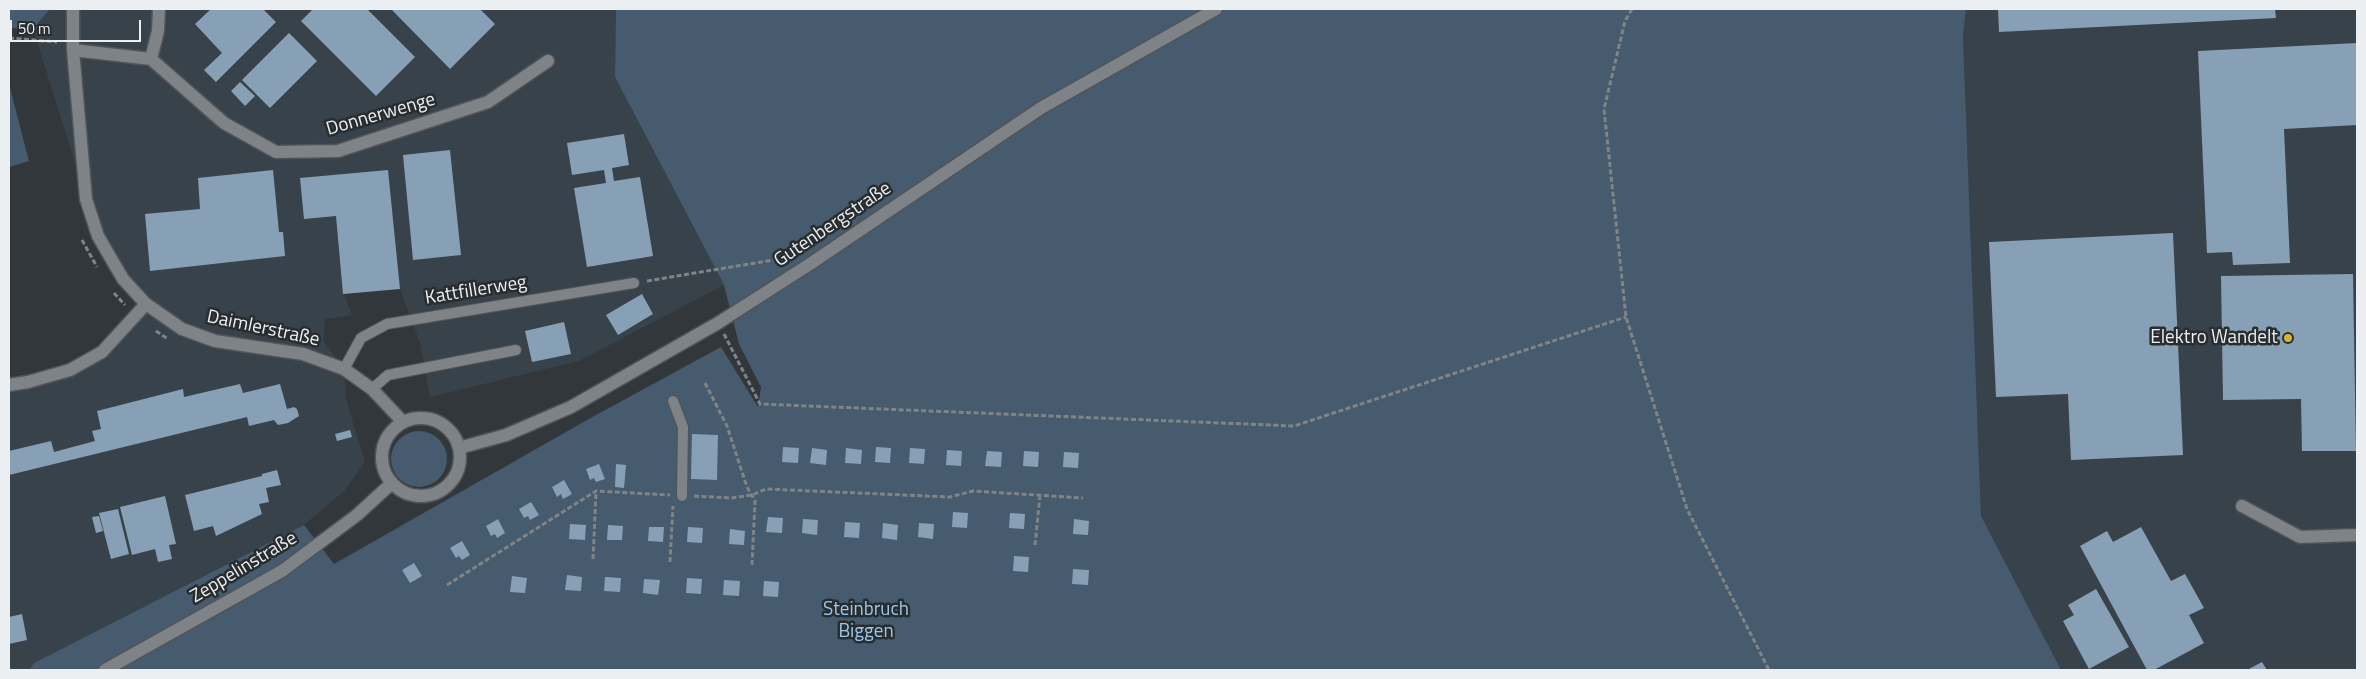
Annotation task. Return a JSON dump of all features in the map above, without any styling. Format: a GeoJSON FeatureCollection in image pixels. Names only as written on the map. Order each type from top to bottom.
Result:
{"type":"FeatureCollection","features":[{"type":"Feature","properties":{"kind":"main road","name":"Daimlerstraße"},"geometry":{"type":"LineString","coordinates":[[73,9],[74,50],[86,199],[98,236],[123,279],[146,304],[182,329],[215,341],[303,354],[344,368],[372,389],[403,422]]}},
{"type":"Feature","properties":{"kind":"main road"},"geometry":{"type":"LineString","coordinates":[[74,50],[151,59],[158,31],[159,9]]}},
{"type":"Feature","properties":{"kind":"main road","name":"Gutenbergstraße"},"geometry":{"type":"LineString","coordinates":[[459,448],[506,435],[570,406],[718,322],[810,264],[1042,108],[1216,9]]}},
{"type":"Feature","properties":{"kind":"main road","name":"Donnerwenge"},"geometry":{"type":"LineString","coordinates":[[151,59],[224,123],[276,152],[338,151],[488,102],[548,61]]}},
{"type":"Feature","properties":{"kind":"main road"},"geometry":{"type":"LineString","coordinates":[[9,385],[28,382],[70,370],[102,352],[146,304]]}},
{"type":"Feature","properties":{"kind":"main road"},"geometry":{"type":"LineString","coordinates":[[414,418],[426,418],[447,428],[459,448],[460,461],[456,473],[449,483],[439,491],[427,495],[415,495],[402,491],[392,483],[382,462],[382,450],[386,438],[403,422],[414,418]]}},
{"type":"Feature","properties":{"kind":"main road","name":"Zeppelinstraße"},"geometry":{"type":"LineString","coordinates":[[105,670],[282,571],[357,515],[392,483]]}},
{"type":"Feature","properties":{"kind":"main road"},"geometry":{"type":"LineString","coordinates":[[2242,506],[2300,537],[2357,535]]}},
{"type":"Feature","properties":{"kind":"lane","name":"Kattfillerweg"},"geometry":{"type":"LineString","coordinates":[[344,368],[361,338],[387,324],[634,283]]}},
{"type":"Feature","properties":{"kind":"lane"},"geometry":{"type":"LineString","coordinates":[[372,389],[388,375],[516,350]]}},
{"type":"Feature","properties":{"kind":"lane"},"geometry":{"type":"LineString","coordinates":[[673,400],[683,427],[678,495]]}},
{"type":"Feature","properties":{"kind":"path"},"geometry":{"type":"LineString","coordinates":[[1632,9],[1625,21],[1604,110],[1626,317],[1687,509],[1769,670]]}},
{"type":"Feature","properties":{"kind":"path"},"geometry":{"type":"LineString","coordinates":[[57,34],[58,52]]}},
{"type":"Feature","properties":{"kind":"path"},"geometry":{"type":"LineString","coordinates":[[9,38],[57,42]]}},
{"type":"Feature","properties":{"kind":"path"},"geometry":{"type":"LineString","coordinates":[[81,237],[84,247],[98,269]]}},
{"type":"Feature","properties":{"kind":"path"},"geometry":{"type":"LineString","coordinates":[[634,283],[792,257],[810,264]]}},
{"type":"Feature","properties":{"kind":"path"},"geometry":{"type":"LineString","coordinates":[[112,290],[136,315],[172,341]]}},
{"type":"Feature","properties":{"kind":"path"},"geometry":{"type":"LineString","coordinates":[[718,322],[760,404],[1294,426],[1626,317]]}},
{"type":"Feature","properties":{"kind":"path"},"geometry":{"type":"LineString","coordinates":[[705,383],[727,426],[747,487],[755,501],[752,565]]}},
{"type":"Feature","properties":{"kind":"path"},"geometry":{"type":"LineString","coordinates":[[448,585],[596,491],[731,498],[752,495],[766,489],[950,497],[973,490],[1083,498]]}},
{"type":"Feature","properties":{"kind":"path"},"geometry":{"type":"LineString","coordinates":[[593,558],[596,491]]}},
{"type":"Feature","properties":{"kind":"path"},"geometry":{"type":"LineString","coordinates":[[670,562],[678,495]]}},
{"type":"Feature","properties":{"kind":"path"},"geometry":{"type":"LineString","coordinates":[[1035,545],[1040,495]]}},
{"type":"Feature","properties":{"kind":"shaded area"},"geometry":{"type":"Polygon","coordinates":[[[50,9],[616,9],[615,77],[724,285],[579,361],[430,397],[420,343],[400,289],[344,294],[352,315],[325,319],[323,340],[344,369],[346,399],[365,462],[345,490],[304,525],[34,663],[29,670],[9,670],[9,385],[28,382],[102,351],[146,304],[98,236],[33,29],[50,9]]]}},
{"type":"Feature","properties":{"kind":"shaded area"},"geometry":{"type":"Polygon","coordinates":[[[1966,9],[2357,9],[2357,670],[2061,670],[1981,516],[1963,36],[1966,9]]]}},
{"type":"Feature","properties":{"kind":"green space"},"geometry":{"type":"Polygon","coordinates":[[[9,9],[50,9],[33,29],[9,28],[9,9]]]}},
{"type":"Feature","properties":{"kind":"green space","name":"Steinbruch Biggen"},"geometry":{"type":"Polygon","coordinates":[[[616,9],[1966,9],[1963,36],[1981,516],[2061,670],[29,670],[34,663],[304,525],[334,564],[587,420],[721,347],[758,407],[761,387],[739,344],[724,285],[615,77],[616,9]]]}},
{"type":"Feature","properties":{"kind":"green space"},"geometry":{"type":"Polygon","coordinates":[[[9,84],[29,161],[9,167],[9,84]]]}},
{"type":"Feature","properties":{"kind":"green space"},"geometry":{"type":"Polygon","coordinates":[[[419,431],[430,433],[439,439],[445,448],[447,459],[445,470],[439,479],[430,485],[419,487],[408,485],[399,479],[393,470],[391,459],[393,448],[399,439],[408,433],[419,431]]]}},
{"type":"Feature","properties":{"kind":"building"},"geometry":{"type":"Polygon","coordinates":[[[211,9],[263,9],[276,22],[216,82],[204,70],[222,53],[195,24],[211,9]]]}},
{"type":"Feature","properties":{"kind":"building"},"geometry":{"type":"Polygon","coordinates":[[[313,9],[367,9],[415,57],[376,96],[301,21],[313,9]]]}},
{"type":"Feature","properties":{"kind":"building"},"geometry":{"type":"Polygon","coordinates":[[[391,9],[480,9],[495,24],[450,69],[391,9]]]}},
{"type":"Feature","properties":{"kind":"building"},"geometry":{"type":"Polygon","coordinates":[[[1998,9],[2275,9],[2276,18],[1999,32],[1998,9]]]}},
{"type":"Feature","properties":{"kind":"building"},"geometry":{"type":"Polygon","coordinates":[[[289,33],[317,61],[270,108],[242,80],[289,33]]]}},
{"type":"Feature","properties":{"kind":"building"},"geometry":{"type":"Polygon","coordinates":[[[2357,43],[2357,125],[2284,129],[2290,263],[2233,265],[2232,252],[2207,253],[2198,51],[2357,43]]]}},
{"type":"Feature","properties":{"kind":"building"},"geometry":{"type":"Polygon","coordinates":[[[240,82],[255,96],[245,106],[231,91],[240,82]]]}},
{"type":"Feature","properties":{"kind":"building"},"geometry":{"type":"Polygon","coordinates":[[[624,134],[629,165],[612,168],[614,181],[640,177],[653,256],[587,267],[574,188],[606,183],[604,170],[572,175],[567,143],[624,134]]]}},
{"type":"Feature","properties":{"kind":"building"},"geometry":{"type":"Polygon","coordinates":[[[450,150],[461,255],[413,260],[403,155],[450,150]]]}},
{"type":"Feature","properties":{"kind":"building"},"geometry":{"type":"Polygon","coordinates":[[[273,170],[279,232],[283,232],[285,256],[150,271],[145,214],[200,209],[198,178],[273,170]]]}},
{"type":"Feature","properties":{"kind":"building"},"geometry":{"type":"Polygon","coordinates":[[[388,170],[400,289],[343,294],[336,216],[304,219],[300,178],[388,170]]]}},
{"type":"Feature","properties":{"kind":"building"},"geometry":{"type":"Polygon","coordinates":[[[2173,233],[2183,455],[2071,460],[2068,394],[1996,397],[1989,242],[2173,233]]]}},
{"type":"Feature","properties":{"kind":"building","name":"Elektro Wandelt"},"geometry":{"type":"Polygon","coordinates":[[[2353,274],[2356,451],[2302,451],[2301,399],[2223,400],[2221,276],[2353,274]]]}},
{"type":"Feature","properties":{"kind":"building"},"geometry":{"type":"Polygon","coordinates":[[[642,294],[653,314],[618,335],[606,315],[642,294]]]}},
{"type":"Feature","properties":{"kind":"building"},"geometry":{"type":"Polygon","coordinates":[[[564,322],[571,354],[532,362],[525,331],[564,322]]]}},
{"type":"Feature","properties":{"kind":"building"},"geometry":{"type":"Polygon","coordinates":[[[240,384],[243,393],[280,384],[287,409],[294,407],[297,409],[299,416],[288,423],[278,425],[274,420],[249,426],[247,417],[9,475],[9,451],[51,441],[54,452],[95,441],[92,431],[101,429],[97,411],[183,389],[184,397],[240,384]]]}},
{"type":"Feature","properties":{"kind":"building"},"geometry":{"type":"Polygon","coordinates":[[[350,430],[352,437],[337,441],[335,434],[350,430]]]}},
{"type":"Feature","properties":{"kind":"building"},"geometry":{"type":"Polygon","coordinates":[[[692,434],[718,435],[717,480],[691,479],[692,434]]]}},
{"type":"Feature","properties":{"kind":"building"},"geometry":{"type":"Polygon","coordinates":[[[783,447],[799,448],[798,463],[782,462],[783,447]]]}},
{"type":"Feature","properties":{"kind":"building"},"geometry":{"type":"Polygon","coordinates":[[[876,447],[891,448],[890,463],[875,462],[876,447]]]}},
{"type":"Feature","properties":{"kind":"building"},"geometry":{"type":"Polygon","coordinates":[[[812,448],[827,450],[826,465],[810,463],[812,448]]]}},
{"type":"Feature","properties":{"kind":"building"},"geometry":{"type":"Polygon","coordinates":[[[846,448],[862,450],[861,464],[845,463],[846,448]]]}},
{"type":"Feature","properties":{"kind":"building"},"geometry":{"type":"Polygon","coordinates":[[[910,448],[925,449],[924,464],[909,463],[910,448]]]}},
{"type":"Feature","properties":{"kind":"building"},"geometry":{"type":"Polygon","coordinates":[[[947,450],[962,451],[961,466],[946,465],[947,450]]]}},
{"type":"Feature","properties":{"kind":"building"},"geometry":{"type":"Polygon","coordinates":[[[987,451],[1002,452],[1001,467],[985,466],[987,451]]]}},
{"type":"Feature","properties":{"kind":"building"},"geometry":{"type":"Polygon","coordinates":[[[1024,451],[1039,452],[1038,467],[1023,466],[1024,451]]]}},
{"type":"Feature","properties":{"kind":"building"},"geometry":{"type":"Polygon","coordinates":[[[1064,452],[1079,453],[1078,468],[1063,467],[1064,452]]]}},
{"type":"Feature","properties":{"kind":"building"},"geometry":{"type":"Polygon","coordinates":[[[599,464],[605,479],[596,482],[594,478],[590,480],[586,469],[599,464]]]}},
{"type":"Feature","properties":{"kind":"building"},"geometry":{"type":"Polygon","coordinates":[[[616,464],[626,465],[624,488],[615,487],[616,464]]]}},
{"type":"Feature","properties":{"kind":"building"},"geometry":{"type":"Polygon","coordinates":[[[277,470],[281,485],[266,488],[269,502],[259,504],[262,514],[216,536],[213,526],[194,531],[185,495],[262,476],[262,474],[277,470]]]}},
{"type":"Feature","properties":{"kind":"building"},"geometry":{"type":"Polygon","coordinates":[[[564,480],[572,494],[563,499],[561,494],[557,497],[552,487],[564,480]]]}},
{"type":"Feature","properties":{"kind":"building"},"geometry":{"type":"Polygon","coordinates":[[[165,496],[176,544],[169,545],[172,559],[158,562],[155,549],[132,555],[120,507],[165,496]]]}},
{"type":"Feature","properties":{"kind":"building"},"geometry":{"type":"Polygon","coordinates":[[[531,502],[539,515],[530,520],[528,516],[524,518],[519,509],[531,502]]]}},
{"type":"Feature","properties":{"kind":"building"},"geometry":{"type":"Polygon","coordinates":[[[118,509],[129,554],[111,559],[99,513],[118,509]]]}},
{"type":"Feature","properties":{"kind":"building"},"geometry":{"type":"Polygon","coordinates":[[[953,512],[968,513],[967,528],[952,527],[953,512]]]}},
{"type":"Feature","properties":{"kind":"building"},"geometry":{"type":"Polygon","coordinates":[[[1010,513],[1025,514],[1024,529],[1009,528],[1010,513]]]}},
{"type":"Feature","properties":{"kind":"building"},"geometry":{"type":"Polygon","coordinates":[[[99,516],[103,531],[96,533],[92,517],[99,516]]]}},
{"type":"Feature","properties":{"kind":"building"},"geometry":{"type":"Polygon","coordinates":[[[768,517],[783,518],[782,533],[766,532],[768,517]]]}},
{"type":"Feature","properties":{"kind":"building"},"geometry":{"type":"Polygon","coordinates":[[[498,519],[505,533],[497,538],[495,534],[491,536],[486,526],[498,519]]]}},
{"type":"Feature","properties":{"kind":"building"},"geometry":{"type":"Polygon","coordinates":[[[803,519],[818,520],[817,535],[802,533],[803,519]]]}},
{"type":"Feature","properties":{"kind":"building"},"geometry":{"type":"Polygon","coordinates":[[[1074,519],[1089,521],[1088,535],[1073,534],[1074,519]]]}},
{"type":"Feature","properties":{"kind":"building"},"geometry":{"type":"Polygon","coordinates":[[[845,522],[860,523],[859,538],[844,537],[845,522]]]}},
{"type":"Feature","properties":{"kind":"building"},"geometry":{"type":"Polygon","coordinates":[[[883,523],[898,525],[897,540],[882,538],[883,523]]]}},
{"type":"Feature","properties":{"kind":"building"},"geometry":{"type":"Polygon","coordinates":[[[919,523],[934,524],[933,539],[918,537],[919,523]]]}},
{"type":"Feature","properties":{"kind":"building"},"geometry":{"type":"Polygon","coordinates":[[[570,524],[586,525],[585,540],[569,539],[570,524]]]}},
{"type":"Feature","properties":{"kind":"building"},"geometry":{"type":"Polygon","coordinates":[[[608,525],[623,526],[622,540],[607,540],[608,525]]]}},
{"type":"Feature","properties":{"kind":"building"},"geometry":{"type":"Polygon","coordinates":[[[649,527],[664,527],[663,542],[648,541],[649,527]]]}},
{"type":"Feature","properties":{"kind":"building"},"geometry":{"type":"Polygon","coordinates":[[[688,527],[703,528],[702,543],[687,542],[688,527]]]}},
{"type":"Feature","properties":{"kind":"building"},"geometry":{"type":"Polygon","coordinates":[[[2141,527],[2171,581],[2185,574],[2204,608],[2189,615],[2204,643],[2154,670],[2147,670],[2080,546],[2107,531],[2113,542],[2141,527]]]}},
{"type":"Feature","properties":{"kind":"building"},"geometry":{"type":"Polygon","coordinates":[[[730,529],[745,531],[744,545],[729,544],[730,529]]]}},
{"type":"Feature","properties":{"kind":"building"},"geometry":{"type":"Polygon","coordinates":[[[462,541],[470,555],[462,560],[459,556],[456,558],[450,548],[462,541]]]}},
{"type":"Feature","properties":{"kind":"building"},"geometry":{"type":"Polygon","coordinates":[[[1014,556],[1029,557],[1028,572],[1013,571],[1014,556]]]}},
{"type":"Feature","properties":{"kind":"building"},"geometry":{"type":"Polygon","coordinates":[[[414,563],[422,576],[410,583],[402,570],[414,563]]]}},
{"type":"Feature","properties":{"kind":"building"},"geometry":{"type":"Polygon","coordinates":[[[1073,569],[1089,570],[1088,585],[1072,584],[1073,569]]]}},
{"type":"Feature","properties":{"kind":"building"},"geometry":{"type":"Polygon","coordinates":[[[567,575],[582,577],[581,591],[565,590],[567,575]]]}},
{"type":"Feature","properties":{"kind":"building"},"geometry":{"type":"Polygon","coordinates":[[[512,576],[527,578],[525,593],[510,592],[512,576]]]}},
{"type":"Feature","properties":{"kind":"building"},"geometry":{"type":"Polygon","coordinates":[[[605,577],[621,578],[620,592],[604,591],[605,577]]]}},
{"type":"Feature","properties":{"kind":"building"},"geometry":{"type":"Polygon","coordinates":[[[687,578],[702,579],[701,594],[686,593],[687,578]]]}},
{"type":"Feature","properties":{"kind":"building"},"geometry":{"type":"Polygon","coordinates":[[[644,579],[660,580],[658,595],[643,593],[644,579]]]}},
{"type":"Feature","properties":{"kind":"building"},"geometry":{"type":"Polygon","coordinates":[[[724,580],[740,581],[739,596],[723,595],[724,580]]]}},
{"type":"Feature","properties":{"kind":"building"},"geometry":{"type":"Polygon","coordinates":[[[764,581],[779,582],[778,597],[763,596],[764,581]]]}},
{"type":"Feature","properties":{"kind":"building"},"geometry":{"type":"Polygon","coordinates":[[[2096,589],[2129,647],[2089,669],[2063,621],[2074,615],[2068,605],[2096,589]]]}},
{"type":"Feature","properties":{"kind":"building"},"geometry":{"type":"Polygon","coordinates":[[[22,614],[27,640],[9,644],[9,617],[22,614]]]}},
{"type":"Feature","properties":{"kind":"building"},"geometry":{"type":"Polygon","coordinates":[[[2262,662],[2267,670],[2247,670],[2262,662]]]}},
{"type":"Feature","properties":{"kind":"place","name":"Elektro Wandelt"},"geometry":{"type":"Point","coordinates":[2288,338]}}]}
